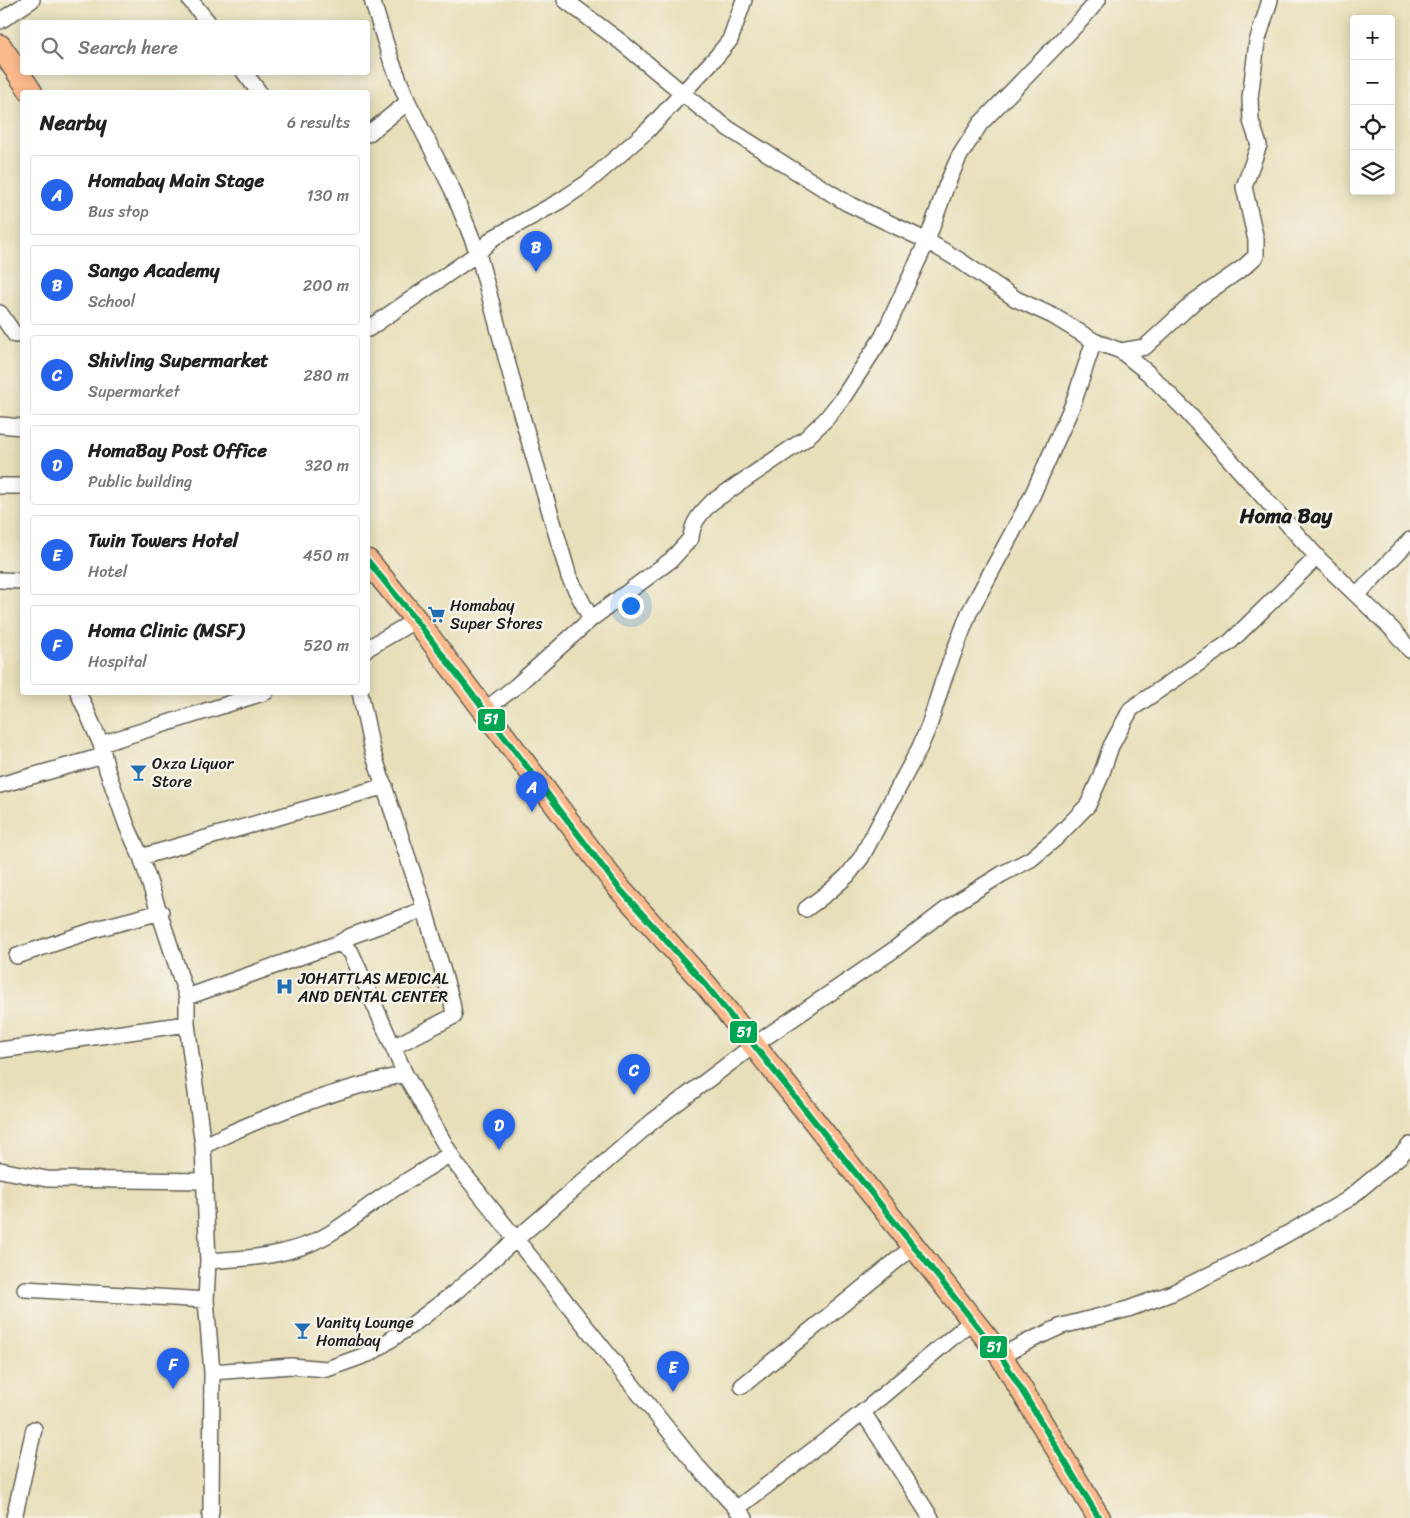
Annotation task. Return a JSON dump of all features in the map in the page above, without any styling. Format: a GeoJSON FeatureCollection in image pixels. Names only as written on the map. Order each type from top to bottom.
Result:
{"type":"FeatureCollection","features":[{"type":"Feature","properties":{"kind":"highway"},"geometry":{"type":"LineString","coordinates":[[0,46],[30,90]]}},
{"type":"Feature","properties":{"kind":"highway"},"geometry":{"type":"LineString","coordinates":[[370,563],[485,710],[618,887],[706,984],[913,1247],[1002,1356],[1099,1518]]}},
{"type":"Feature","properties":{"kind":"street"},"geometry":{"type":"LineString","coordinates":[[0,21],[32,0]]}},
{"type":"Feature","properties":{"kind":"street"},"geometry":{"type":"LineString","coordinates":[[190,0],[206,20]]}},
{"type":"Feature","properties":{"kind":"street"},"geometry":{"type":"LineString","coordinates":[[372,0],[391,60],[408,102],[452,188],[478,253],[521,413],[569,577],[591,619]]}},
{"type":"Feature","properties":{"kind":"street"},"geometry":{"type":"LineString","coordinates":[[565,0],[621,42],[681,93],[729,129],[847,203],[960,260],[1016,299],[1053,316],[1094,341],[1121,351],[1148,373],[1187,412],[1252,482],[1320,560],[1392,628],[1410,650]]}},
{"type":"Feature","properties":{"kind":"street"},"geometry":{"type":"LineString","coordinates":[[370,329],[478,253],[493,238],[560,202],[587,183],[648,130],[718,56],[730,40],[744,0]]}},
{"type":"Feature","properties":{"kind":"street"},"geometry":{"type":"LineString","coordinates":[[485,710],[516,686],[591,619],[671,560],[692,538],[692,527],[701,513],[712,502],[805,439],[826,419],[842,399],[884,336],[927,242],[955,166],[980,124],[1098,0]]}},
{"type":"Feature","properties":{"kind":"street"},"geometry":{"type":"LineString","coordinates":[[1121,351],[1145,347],[1195,300],[1244,267],[1256,256],[1256,240],[1244,187],[1259,145],[1251,120],[1250,98],[1256,42],[1270,0]]}},
{"type":"Feature","properties":{"kind":"street"},"geometry":{"type":"LineString","coordinates":[[246,75],[258,90]]}},
{"type":"Feature","properties":{"kind":"street"},"geometry":{"type":"LineString","coordinates":[[370,132],[408,102]]}},
{"type":"Feature","properties":{"kind":"street"},"geometry":{"type":"LineString","coordinates":[[0,313],[19,336]]}},
{"type":"Feature","properties":{"kind":"street"},"geometry":{"type":"LineString","coordinates":[[0,332],[19,336]]}},
{"type":"Feature","properties":{"kind":"street"},"geometry":{"type":"LineString","coordinates":[[806,909],[847,876],[861,858],[906,774],[929,726],[943,681],[969,613],[1031,498],[1073,404],[1094,341]]}},
{"type":"Feature","properties":{"kind":"street"},"geometry":{"type":"LineString","coordinates":[[0,425],[20,427]]}},
{"type":"Feature","properties":{"kind":"street"},"geometry":{"type":"LineString","coordinates":[[0,486],[20,486]]}},
{"type":"Feature","properties":{"kind":"street"},"geometry":{"type":"LineString","coordinates":[[1357,595],[1410,540]]}},
{"type":"Feature","properties":{"kind":"street"},"geometry":{"type":"LineString","coordinates":[[212,1372],[291,1366],[327,1369],[371,1353],[454,1293],[654,1121],[754,1045],[892,951],[952,905],[1002,874],[1031,859],[1056,838],[1088,805],[1111,746],[1131,709],[1230,642],[1317,557],[1320,560]]}},
{"type":"Feature","properties":{"kind":"street"},"geometry":{"type":"LineString","coordinates":[[0,580],[20,581]]}},
{"type":"Feature","properties":{"kind":"street"},"geometry":{"type":"LineString","coordinates":[[370,647],[416,620]]}},
{"type":"Feature","properties":{"kind":"street"},"geometry":{"type":"LineString","coordinates":[[79,695],[102,750],[128,826],[141,856],[188,997],[187,1024],[203,1146],[205,1181],[208,1262],[206,1300],[212,1372],[210,1518]]}},
{"type":"Feature","properties":{"kind":"street"},"geometry":{"type":"LineString","coordinates":[[0,785],[258,695]]}},
{"type":"Feature","properties":{"kind":"street"},"geometry":{"type":"LineString","coordinates":[[361,695],[372,750],[425,909],[452,1002],[454,1016],[393,1047]]}},
{"type":"Feature","properties":{"kind":"street"},"geometry":{"type":"LineString","coordinates":[[141,856],[385,786]]}},
{"type":"Feature","properties":{"kind":"street"},"geometry":{"type":"LineString","coordinates":[[188,997],[339,943],[351,936],[425,909]]}},
{"type":"Feature","properties":{"kind":"street"},"geometry":{"type":"LineString","coordinates":[[17,956],[100,928],[161,912]]}},
{"type":"Feature","properties":{"kind":"street"},"geometry":{"type":"LineString","coordinates":[[339,943],[351,952],[405,1074],[456,1164],[697,1466],[740,1514],[972,1320]]}},
{"type":"Feature","properties":{"kind":"street"},"geometry":{"type":"LineString","coordinates":[[0,1050],[187,1024]]}},
{"type":"Feature","properties":{"kind":"street"},"geometry":{"type":"LineString","coordinates":[[203,1146],[243,1126],[361,1084],[405,1074]]}},
{"type":"Feature","properties":{"kind":"street"},"geometry":{"type":"LineString","coordinates":[[1002,1356],[1062,1326],[1128,1309],[1172,1293],[1246,1257],[1346,1200],[1410,1145]]}},
{"type":"Feature","properties":{"kind":"street"},"geometry":{"type":"LineString","coordinates":[[208,1262],[283,1252],[323,1238],[352,1221],[382,1197],[450,1154]]}},
{"type":"Feature","properties":{"kind":"street"},"geometry":{"type":"LineString","coordinates":[[0,1170],[47,1179],[205,1181]]}},
{"type":"Feature","properties":{"kind":"street"},"geometry":{"type":"LineString","coordinates":[[742,1386],[913,1247]]}},
{"type":"Feature","properties":{"kind":"street"},"geometry":{"type":"LineString","coordinates":[[25,1289],[206,1300]]}},
{"type":"Feature","properties":{"kind":"street"},"geometry":{"type":"LineString","coordinates":[[863,1412],[931,1518]]}},
{"type":"Feature","properties":{"kind":"street"},"geometry":{"type":"LineString","coordinates":[[14,1518],[34,1429]]}},
{"type":"Feature","properties":{"kind":"transit line","name":"51"},"geometry":{"type":"LineString","coordinates":[[370,563],[416,620],[618,887],[706,985],[1001,1356],[1099,1518]]}},
{"type":"Feature","properties":{"kind":"place","name":"Sango Academy"},"geometry":{"type":"Point","coordinates":[536,272]}},
{"type":"Feature","properties":{"kind":"place","name":"Homabay Super Stores"},"geometry":{"type":"Point","coordinates":[436,614]}},
{"type":"Feature","properties":{"kind":"place","name":"Oxza Liquor Store"},"geometry":{"type":"Point","coordinates":[138,772]}},
{"type":"Feature","properties":{"kind":"place","name":"Homabay Main Stage"},"geometry":{"type":"Point","coordinates":[532,812]}},
{"type":"Feature","properties":{"kind":"place","name":"JOHATTLAS MEDICAL AND DENTAL CENTER"},"geometry":{"type":"Point","coordinates":[284,987]}},
{"type":"Feature","properties":{"kind":"place","name":"Shivling Supermarket"},"geometry":{"type":"Point","coordinates":[634,1095]}},
{"type":"Feature","properties":{"kind":"place","name":"HomaBay Post Office"},"geometry":{"type":"Point","coordinates":[499,1150]}},
{"type":"Feature","properties":{"kind":"place","name":"Vanity Lounge Homabay"},"geometry":{"type":"Point","coordinates":[302,1331]}},
{"type":"Feature","properties":{"kind":"place","name":"Homa Clinic (MSF)"},"geometry":{"type":"Point","coordinates":[173,1389]}},
{"type":"Feature","properties":{"kind":"place","name":"Twin Towers Hotel"},"geometry":{"type":"Point","coordinates":[673,1392]}},
{"type":"Feature","properties":{"kind":"district","name":"Homa Bay"},"geometry":{"type":"Point","coordinates":[1286,516]}}]}
